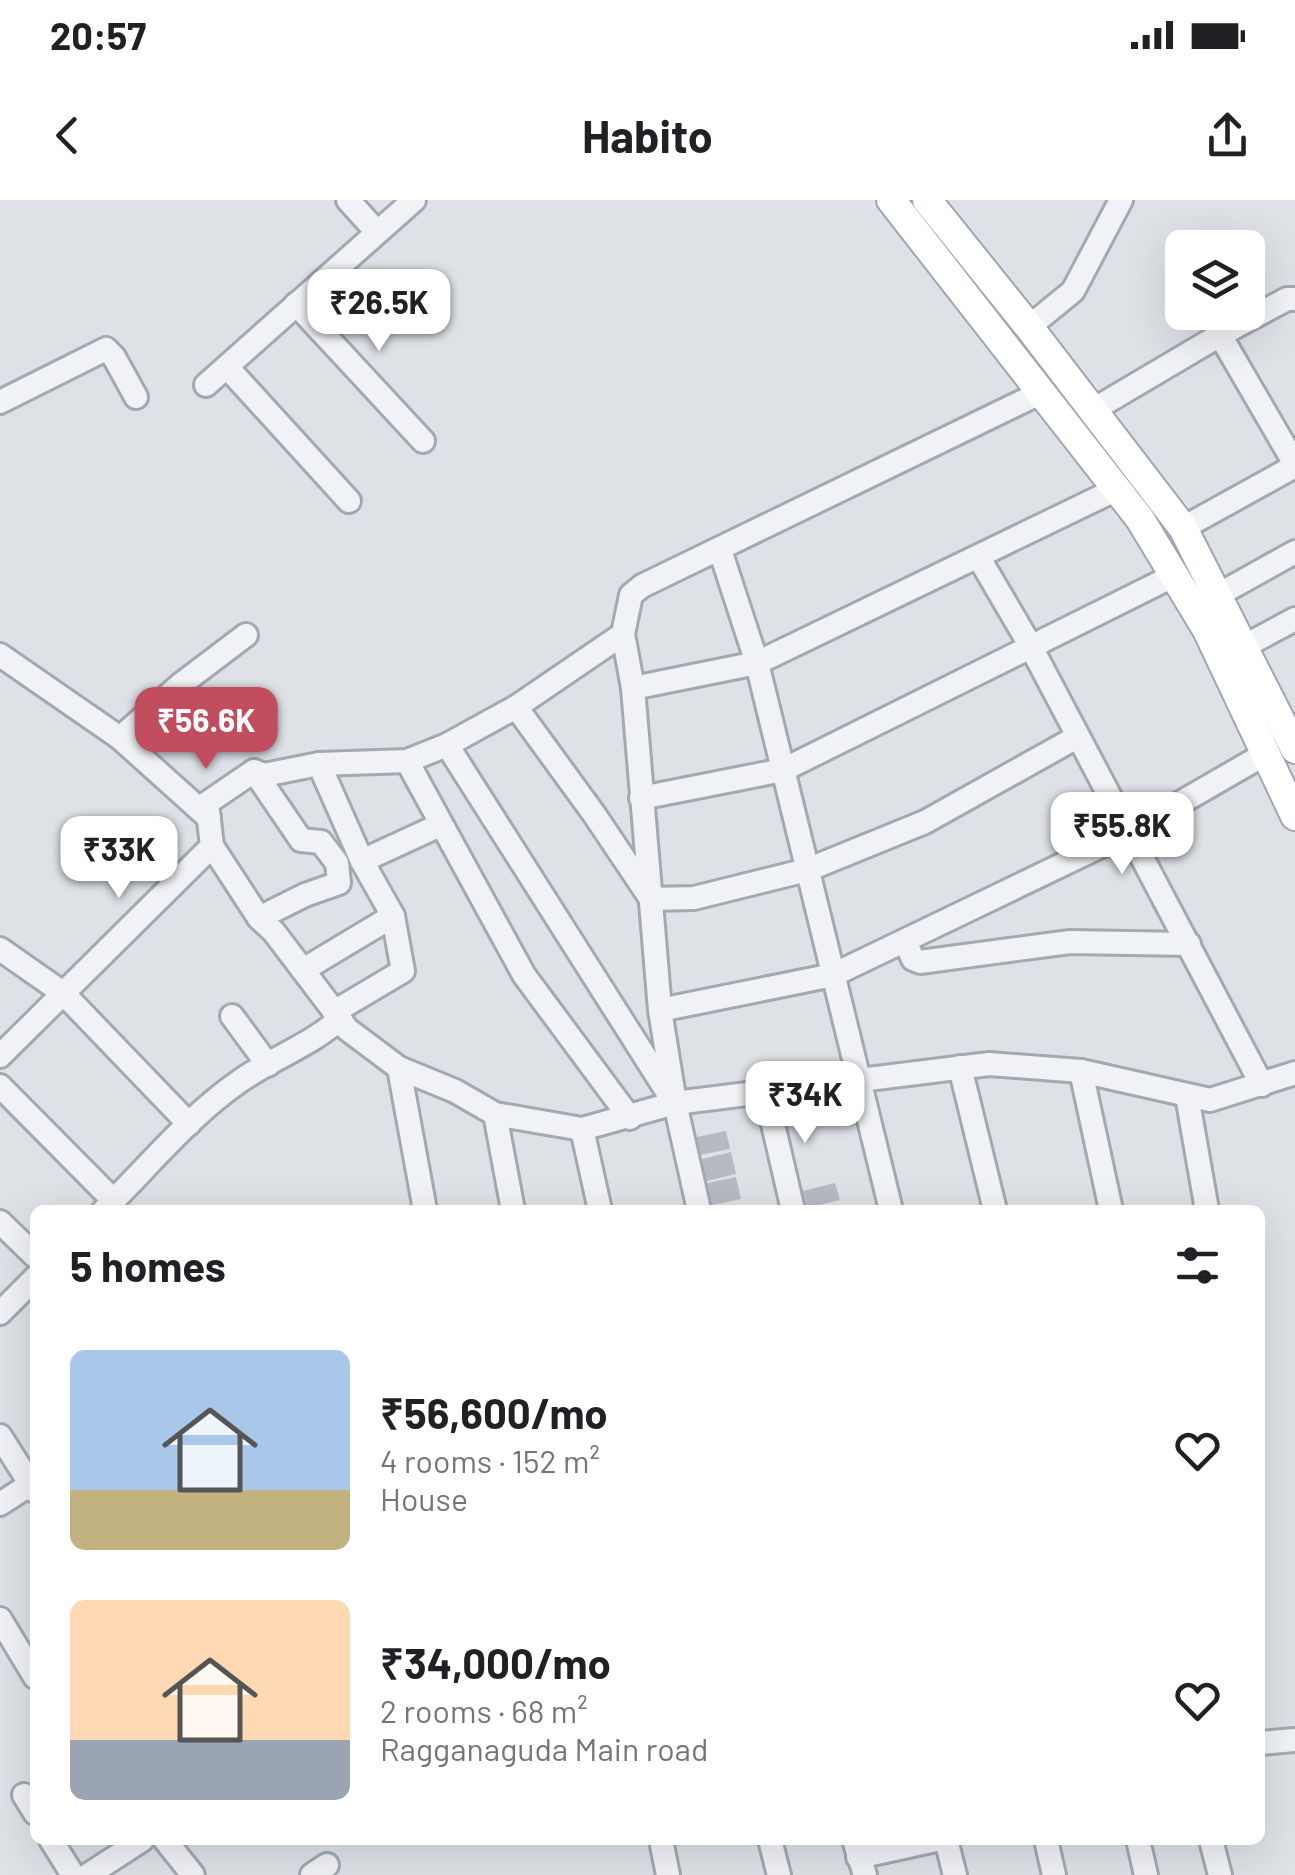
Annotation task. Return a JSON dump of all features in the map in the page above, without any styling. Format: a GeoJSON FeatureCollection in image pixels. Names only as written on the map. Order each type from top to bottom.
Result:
{"type":"FeatureCollection","features":[{"type":"Feature","properties":{"kind":"main road"},"geometry":{"type":"LineString","coordinates":[[891,200],[1140,518],[1207,630],[1295,816]]}},
{"type":"Feature","properties":{"kind":"main road"},"geometry":{"type":"LineString","coordinates":[[927,200],[1183,528],[1295,749]]}},
{"type":"Feature","properties":{"kind":"street"},"geometry":{"type":"LineString","coordinates":[[348,200],[377,232]]}},
{"type":"Feature","properties":{"kind":"street"},"geometry":{"type":"LineString","coordinates":[[206,385],[414,200]]}},
{"type":"Feature","properties":{"kind":"street"},"geometry":{"type":"LineString","coordinates":[[1029,327],[1073,290],[1121,200]]}},
{"type":"Feature","properties":{"kind":"street"},"geometry":{"type":"LineString","coordinates":[[1094,410],[1220,335],[1287,299],[1295,299]]}},
{"type":"Feature","properties":{"kind":"street"},"geometry":{"type":"LineString","coordinates":[[296,304],[422,441]]}},
{"type":"Feature","properties":{"kind":"street"},"geometry":{"type":"LineString","coordinates":[[1183,528],[1295,465],[1220,335]]}},
{"type":"Feature","properties":{"kind":"street"},"geometry":{"type":"LineString","coordinates":[[0,402],[106,349],[114,356],[136,397]]}},
{"type":"Feature","properties":{"kind":"street"},"geometry":{"type":"LineString","coordinates":[[227,367],[349,501]]}},
{"type":"Feature","properties":{"kind":"street"},"geometry":{"type":"LineString","coordinates":[[698,1205],[675,1104],[660,1010],[633,688],[623,634],[631,595],[642,586],[1042,392]]}},
{"type":"Feature","properties":{"kind":"street"},"geometry":{"type":"LineString","coordinates":[[633,688],[756,664],[1117,489]]}},
{"type":"Feature","properties":{"kind":"street"},"geometry":{"type":"LineString","coordinates":[[720,550],[756,664],[890,1205]]}},
{"type":"Feature","properties":{"kind":"street"},"geometry":{"type":"LineString","coordinates":[[1216,596],[1295,552]]}},
{"type":"Feature","properties":{"kind":"street"},"geometry":{"type":"LineString","coordinates":[[979,558],[1030,644],[1262,1085]]}},
{"type":"Feature","properties":{"kind":"street"},"geometry":{"type":"LineString","coordinates":[[641,798],[783,770],[1030,644],[1175,576]]}},
{"type":"Feature","properties":{"kind":"street"},"geometry":{"type":"LineString","coordinates":[[1243,647],[1295,619]]}},
{"type":"Feature","properties":{"kind":"street"},"geometry":{"type":"LineString","coordinates":[[254,771],[264,775],[319,764],[407,761],[447,745],[516,707],[623,634]]}},
{"type":"Feature","properties":{"kind":"street"},"geometry":{"type":"LineString","coordinates":[[120,738],[180,685],[246,635]]}},
{"type":"Feature","properties":{"kind":"street"},"geometry":{"type":"LineString","coordinates":[[0,655],[120,738],[209,818]]}},
{"type":"Feature","properties":{"kind":"street"},"geometry":{"type":"LineString","coordinates":[[516,707],[651,900]]}},
{"type":"Feature","properties":{"kind":"street"},"geometry":{"type":"LineString","coordinates":[[651,900],[694,898],[806,870],[926,822],[1077,737]]}},
{"type":"Feature","properties":{"kind":"street"},"geometry":{"type":"LineString","coordinates":[[447,745],[675,1104]]}},
{"type":"Feature","properties":{"kind":"street"},"geometry":{"type":"LineString","coordinates":[[660,1010],[833,975],[1128,833],[1265,754]]}},
{"type":"Feature","properties":{"kind":"street"},"geometry":{"type":"LineString","coordinates":[[407,761],[524,975],[630,1118]]}},
{"type":"Feature","properties":{"kind":"street"},"geometry":{"type":"LineString","coordinates":[[0,1086],[109,1205],[190,1124],[240,1081],[305,1046],[337,1016],[403,971],[392,916],[362,861],[319,764]]}},
{"type":"Feature","properties":{"kind":"street"},"geometry":{"type":"LineString","coordinates":[[254,771],[207,803],[212,846],[259,918],[347,1029],[399,1068],[455,1091],[496,1114],[582,1129],[675,1104],[960,1067],[1015,1064],[1080,1071],[1210,1100],[1295,1074]]}},
{"type":"Feature","properties":{"kind":"street"},"geometry":{"type":"LineString","coordinates":[[254,771],[301,840],[321,842],[336,863],[339,884],[305,895],[259,918]]}},
{"type":"Feature","properties":{"kind":"street"},"geometry":{"type":"LineString","coordinates":[[362,861],[440,825]]}},
{"type":"Feature","properties":{"kind":"street"},"geometry":{"type":"LineString","coordinates":[[0,1056],[212,846]]}},
{"type":"Feature","properties":{"kind":"street"},"geometry":{"type":"LineString","coordinates":[[302,970],[392,916]]}},
{"type":"Feature","properties":{"kind":"street"},"geometry":{"type":"LineString","coordinates":[[905,940],[913,959],[920,962],[1070,942],[1189,944]]}},
{"type":"Feature","properties":{"kind":"street"},"geometry":{"type":"LineString","coordinates":[[0,949],[63,993],[190,1124]]}},
{"type":"Feature","properties":{"kind":"street"},"geometry":{"type":"LineString","coordinates":[[232,1016],[268,1065]]}},
{"type":"Feature","properties":{"kind":"street"},"geometry":{"type":"LineString","coordinates":[[960,1067],[994,1205]]}},
{"type":"Feature","properties":{"kind":"street"},"geometry":{"type":"LineString","coordinates":[[399,1068],[424,1205]]}},
{"type":"Feature","properties":{"kind":"street"},"geometry":{"type":"LineString","coordinates":[[1080,1071],[1110,1205]]}},
{"type":"Feature","properties":{"kind":"street"},"geometry":{"type":"LineString","coordinates":[[766,1094],[792,1205]]}},
{"type":"Feature","properties":{"kind":"street"},"geometry":{"type":"LineString","coordinates":[[1186,1096],[1206,1205]]}},
{"type":"Feature","properties":{"kind":"street"},"geometry":{"type":"LineString","coordinates":[[496,1114],[513,1205]]}},
{"type":"Feature","properties":{"kind":"street"},"geometry":{"type":"LineString","coordinates":[[582,1129],[599,1205]]}},
{"type":"Feature","properties":{"kind":"street"},"geometry":{"type":"LineString","coordinates":[[0,1222],[30,1251]]}},
{"type":"Feature","properties":{"kind":"street"},"geometry":{"type":"LineString","coordinates":[[0,1313],[30,1283]]}},
{"type":"Feature","properties":{"kind":"street"},"geometry":{"type":"LineString","coordinates":[[0,1436],[30,1483]]}},
{"type":"Feature","properties":{"kind":"street"},"geometry":{"type":"LineString","coordinates":[[0,1504],[30,1489]]}},
{"type":"Feature","properties":{"kind":"street"},"geometry":{"type":"LineString","coordinates":[[0,1620],[30,1668]]}},
{"type":"Feature","properties":{"kind":"street"},"geometry":{"type":"LineString","coordinates":[[1265,1743],[1295,1740]]}},
{"type":"Feature","properties":{"kind":"street"},"geometry":{"type":"LineString","coordinates":[[54,1845],[73,1875]]}},
{"type":"Feature","properties":{"kind":"street"},"geometry":{"type":"LineString","coordinates":[[88,1875],[134,1845]]}},
{"type":"Feature","properties":{"kind":"street"},"geometry":{"type":"LineString","coordinates":[[168,1845],[186,1872]]}},
{"type":"Feature","properties":{"kind":"street"},"geometry":{"type":"LineString","coordinates":[[662,1845],[668,1875]]}},
{"type":"Feature","properties":{"kind":"street"},"geometry":{"type":"LineString","coordinates":[[771,1845],[779,1875]]}},
{"type":"Feature","properties":{"kind":"street"},"geometry":{"type":"LineString","coordinates":[[860,1864],[920,1845]]}},
{"type":"Feature","properties":{"kind":"street"},"geometry":{"type":"LineString","coordinates":[[947,1845],[956,1875]]}},
{"type":"Feature","properties":{"kind":"street"},"geometry":{"type":"LineString","coordinates":[[1047,1845],[1054,1875]]}},
{"type":"Feature","properties":{"kind":"street"},"geometry":{"type":"LineString","coordinates":[[1139,1845],[1146,1875]]}},
{"type":"Feature","properties":{"kind":"street"},"geometry":{"type":"LineString","coordinates":[[1212,1845],[1220,1875]]}},
{"type":"Feature","properties":{"kind":"building"},"geometry":{"type":"Polygon","coordinates":[[[726,1131],[730,1149],[695,1156],[692,1138],[726,1131]]]}},
{"type":"Feature","properties":{"kind":"building"},"geometry":{"type":"Polygon","coordinates":[[[731,1152],[736,1174],[703,1182],[698,1160],[731,1152]]]}},
{"type":"Feature","properties":{"kind":"building"},"geometry":{"type":"Polygon","coordinates":[[[736,1177],[741,1199],[708,1205],[703,1184],[736,1177]]]}},
{"type":"Feature","properties":{"kind":"building"},"geometry":{"type":"Polygon","coordinates":[[[835,1183],[840,1200],[806,1205],[803,1191],[835,1183]]]}}]}
